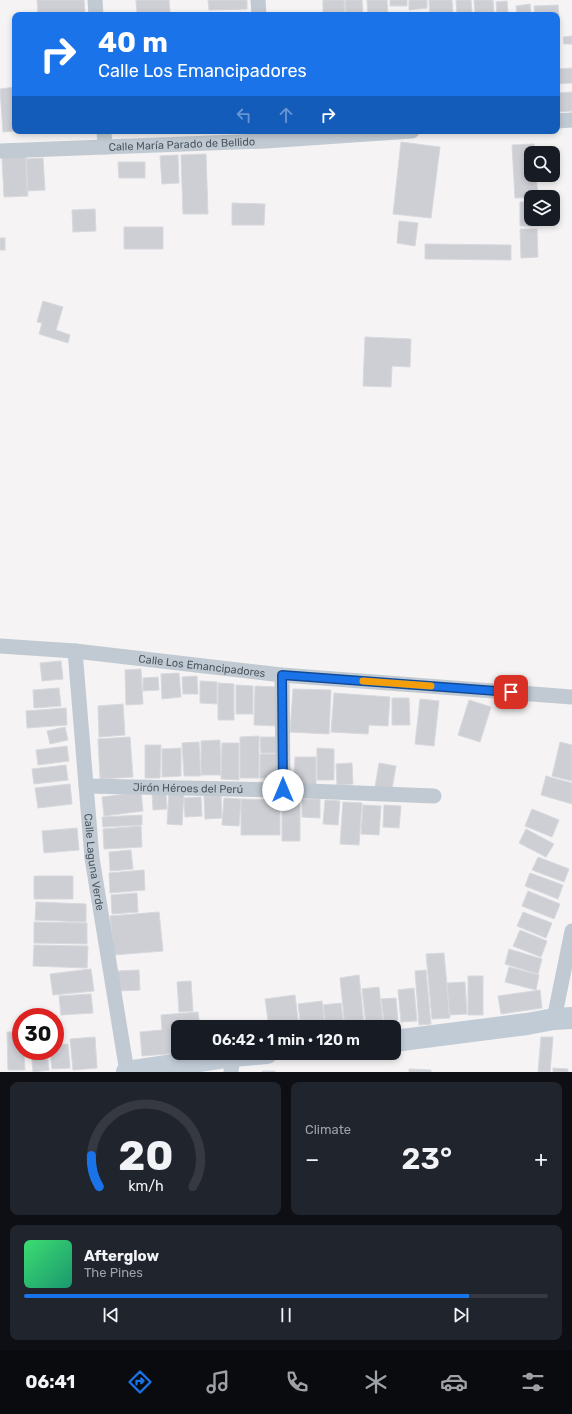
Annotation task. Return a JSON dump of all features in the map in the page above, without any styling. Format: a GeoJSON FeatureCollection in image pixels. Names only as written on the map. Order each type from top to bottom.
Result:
{"type":"FeatureCollection","features":[{"type":"Feature","properties":{"kind":"street"},"geometry":{"type":"LineString","coordinates":[[95,0],[96,12]]}},
{"type":"Feature","properties":{"kind":"street"},"geometry":{"type":"LineString","coordinates":[[258,0],[259,12]]}},
{"type":"Feature","properties":{"kind":"street"},"geometry":{"type":"LineString","coordinates":[[560,122],[572,120]]}},
{"type":"Feature","properties":{"kind":"street"},"geometry":{"type":"LineString","coordinates":[[104,134],[105,147]]}},
{"type":"Feature","properties":{"kind":"street","name":"Calle María Parado de Bellido"},"geometry":{"type":"LineString","coordinates":[[0,151],[105,147],[265,136],[324,134]]}},
{"type":"Feature","properties":{"kind":"street","name":"Calle Los Emancipadores"},"geometry":{"type":"LineString","coordinates":[[0,646],[75,651],[282,675],[572,697]]}},
{"type":"Feature","properties":{"kind":"street","name":"Calle Laguna Verde"},"geometry":{"type":"LineString","coordinates":[[75,651],[92,858],[127,1072]]}},
{"type":"Feature","properties":{"kind":"street"},"geometry":{"type":"LineString","coordinates":[[282,675],[283,790]]}},
{"type":"Feature","properties":{"kind":"street","name":"Jirón Héroes del Perú"},"geometry":{"type":"LineString","coordinates":[[86,786],[283,790],[434,796]]}},
{"type":"Feature","properties":{"kind":"street"},"geometry":{"type":"LineString","coordinates":[[401,1040],[563,1019],[572,931]]}},
{"type":"Feature","properties":{"kind":"street"},"geometry":{"type":"LineString","coordinates":[[127,1072],[232,1064],[245,1060]]}},
{"type":"Feature","properties":{"kind":"building"},"geometry":{"type":"Polygon","coordinates":[[[37,0],[84,0],[85,12],[38,12],[37,0]]]}},
{"type":"Feature","properties":{"kind":"building"},"geometry":{"type":"Polygon","coordinates":[[[136,0],[169,0],[170,12],[137,12],[136,0]]]}},
{"type":"Feature","properties":{"kind":"building"},"geometry":{"type":"Polygon","coordinates":[[[208,0],[247,0],[247,9],[209,10],[208,0]]]}},
{"type":"Feature","properties":{"kind":"building"},"geometry":{"type":"Polygon","coordinates":[[[323,0],[344,0],[345,12],[323,12],[323,0]]]}},
{"type":"Feature","properties":{"kind":"building"},"geometry":{"type":"Polygon","coordinates":[[[345,0],[362,0],[363,12],[346,12],[345,0]]]}},
{"type":"Feature","properties":{"kind":"building"},"geometry":{"type":"Polygon","coordinates":[[[367,0],[387,0],[388,12],[368,12],[367,0]]]}},
{"type":"Feature","properties":{"kind":"building"},"geometry":{"type":"Polygon","coordinates":[[[390,0],[407,0],[407,6],[390,6],[390,0]]]}},
{"type":"Feature","properties":{"kind":"building"},"geometry":{"type":"Polygon","coordinates":[[[409,0],[427,0],[427,8],[409,10],[409,0]]]}},
{"type":"Feature","properties":{"kind":"building"},"geometry":{"type":"Polygon","coordinates":[[[429,0],[452,0],[453,12],[430,12],[429,0]]]}},
{"type":"Feature","properties":{"kind":"building"},"geometry":{"type":"Polygon","coordinates":[[[456,0],[471,0],[472,12],[457,12],[456,0]]]}},
{"type":"Feature","properties":{"kind":"building"},"geometry":{"type":"Polygon","coordinates":[[[474,0],[493,0],[494,12],[475,12],[474,0]]]}},
{"type":"Feature","properties":{"kind":"building"},"geometry":{"type":"Polygon","coordinates":[[[507,1],[508,12],[497,12],[496,2],[507,1]]]}},
{"type":"Feature","properties":{"kind":"building"},"geometry":{"type":"Polygon","coordinates":[[[530,4],[531,12],[517,12],[516,6],[530,4]]]}},
{"type":"Feature","properties":{"kind":"building"},"geometry":{"type":"Polygon","coordinates":[[[558,5],[559,12],[535,12],[534,6],[558,5]]]}},
{"type":"Feature","properties":{"kind":"building"},"geometry":{"type":"Polygon","coordinates":[[[572,36],[572,44],[564,44],[563,37],[572,36]]]}},
{"type":"Feature","properties":{"kind":"building"},"geometry":{"type":"Polygon","coordinates":[[[572,68],[572,83],[560,84],[560,69],[572,68]]]}},
{"type":"Feature","properties":{"kind":"building"},"geometry":{"type":"Polygon","coordinates":[[[12,87],[12,131],[3,132],[0,89],[12,87]]]}},
{"type":"Feature","properties":{"kind":"building"},"geometry":{"type":"Polygon","coordinates":[[[572,92],[572,111],[560,112],[560,93],[572,92]]]}},
{"type":"Feature","properties":{"kind":"building"},"geometry":{"type":"Polygon","coordinates":[[[401,142],[440,147],[431,218],[393,214],[401,142]]]}},
{"type":"Feature","properties":{"kind":"building"},"geometry":{"type":"Polygon","coordinates":[[[534,144],[534,146],[524,146],[524,182],[537,182],[537,190],[524,190],[524,198],[515,198],[512,145],[534,144]]]}},
{"type":"Feature","properties":{"kind":"building"},"geometry":{"type":"Polygon","coordinates":[[[206,154],[208,214],[183,214],[181,155],[206,154]]]}},
{"type":"Feature","properties":{"kind":"building"},"geometry":{"type":"Polygon","coordinates":[[[178,155],[179,183],[162,184],[160,156],[178,155]]]}},
{"type":"Feature","properties":{"kind":"building"},"geometry":{"type":"Polygon","coordinates":[[[26,156],[28,196],[4,197],[2,157],[26,156]]]}},
{"type":"Feature","properties":{"kind":"building"},"geometry":{"type":"Polygon","coordinates":[[[43,158],[45,190],[27,191],[26,159],[43,158]]]}},
{"type":"Feature","properties":{"kind":"building"},"geometry":{"type":"Polygon","coordinates":[[[118,162],[145,162],[145,178],[119,178],[118,162]]]}},
{"type":"Feature","properties":{"kind":"building"},"geometry":{"type":"Polygon","coordinates":[[[520,202],[524,202],[524,226],[520,226],[520,202]]]}},
{"type":"Feature","properties":{"kind":"building"},"geometry":{"type":"Polygon","coordinates":[[[232,203],[265,204],[264,225],[232,225],[232,203]]]}},
{"type":"Feature","properties":{"kind":"building"},"geometry":{"type":"Polygon","coordinates":[[[95,209],[96,231],[73,232],[72,210],[95,209]]]}},
{"type":"Feature","properties":{"kind":"building"},"geometry":{"type":"Polygon","coordinates":[[[399,221],[418,223],[415,246],[397,243],[399,221]]]}},
{"type":"Feature","properties":{"kind":"building"},"geometry":{"type":"Polygon","coordinates":[[[124,227],[163,227],[163,249],[124,249],[124,227]]]}},
{"type":"Feature","properties":{"kind":"building"},"geometry":{"type":"Polygon","coordinates":[[[520,229],[537,229],[538,257],[521,258],[520,229]]]}},
{"type":"Feature","properties":{"kind":"building"},"geometry":{"type":"Polygon","coordinates":[[[0,238],[5,238],[5,250],[0,250],[0,238]]]}},
{"type":"Feature","properties":{"kind":"building"},"geometry":{"type":"Polygon","coordinates":[[[425,244],[511,245],[511,260],[425,259],[425,244]]]}},
{"type":"Feature","properties":{"kind":"building"},"geometry":{"type":"Polygon","coordinates":[[[43,301],[63,307],[56,330],[70,335],[68,343],[39,334],[42,323],[37,322],[43,301]]]}},
{"type":"Feature","properties":{"kind":"building"},"geometry":{"type":"Polygon","coordinates":[[[365,337],[411,339],[410,367],[392,366],[391,387],[363,386],[365,337]]]}},
{"type":"Feature","properties":{"kind":"building"},"geometry":{"type":"Polygon","coordinates":[[[61,661],[63,679],[42,681],[40,663],[61,661]]]}},
{"type":"Feature","properties":{"kind":"building"},"geometry":{"type":"Polygon","coordinates":[[[141,669],[143,704],[126,705],[125,670],[141,669]]]}},
{"type":"Feature","properties":{"kind":"building"},"geometry":{"type":"Polygon","coordinates":[[[179,673],[181,697],[162,699],[161,674],[179,673]]]}},
{"type":"Feature","properties":{"kind":"building"},"geometry":{"type":"Polygon","coordinates":[[[197,676],[198,694],[183,694],[182,677],[197,676]]]}},
{"type":"Feature","properties":{"kind":"building"},"geometry":{"type":"Polygon","coordinates":[[[158,677],[159,690],[143,691],[143,678],[158,677]]]}},
{"type":"Feature","properties":{"kind":"building"},"geometry":{"type":"Polygon","coordinates":[[[200,681],[217,682],[217,704],[200,703],[200,681]]]}},
{"type":"Feature","properties":{"kind":"building"},"geometry":{"type":"Polygon","coordinates":[[[218,683],[234,684],[234,720],[218,720],[218,683]]]}},
{"type":"Feature","properties":{"kind":"building"},"geometry":{"type":"Polygon","coordinates":[[[236,685],[253,686],[253,714],[236,714],[236,685]]]}},
{"type":"Feature","properties":{"kind":"building"},"geometry":{"type":"Polygon","coordinates":[[[255,686],[277,687],[276,726],[254,725],[255,686]]]}},
{"type":"Feature","properties":{"kind":"building"},"geometry":{"type":"Polygon","coordinates":[[[59,688],[61,706],[34,708],[33,690],[59,688]]]}},
{"type":"Feature","properties":{"kind":"building"},"geometry":{"type":"Polygon","coordinates":[[[293,689],[331,690],[329,734],[290,732],[293,689]]]}},
{"type":"Feature","properties":{"kind":"building"},"geometry":{"type":"Polygon","coordinates":[[[334,693],[390,697],[388,726],[369,725],[368,734],[331,732],[334,693]]]}},
{"type":"Feature","properties":{"kind":"building"},"geometry":{"type":"Polygon","coordinates":[[[392,698],[409,698],[410,725],[392,725],[392,698]]]}},
{"type":"Feature","properties":{"kind":"building"},"geometry":{"type":"Polygon","coordinates":[[[420,699],[439,701],[434,746],[415,744],[420,699]]]}},
{"type":"Feature","properties":{"kind":"building"},"geometry":{"type":"Polygon","coordinates":[[[469,700],[491,707],[480,742],[458,735],[469,700]]]}},
{"type":"Feature","properties":{"kind":"building"},"geometry":{"type":"Polygon","coordinates":[[[123,704],[125,735],[99,737],[98,706],[123,704]]]}},
{"type":"Feature","properties":{"kind":"building"},"geometry":{"type":"Polygon","coordinates":[[[66,708],[67,725],[27,728],[26,711],[66,708]]]}},
{"type":"Feature","properties":{"kind":"building"},"geometry":{"type":"Polygon","coordinates":[[[65,727],[68,740],[50,744],[47,731],[65,727]]]}},
{"type":"Feature","properties":{"kind":"building"},"geometry":{"type":"Polygon","coordinates":[[[259,736],[259,778],[240,778],[240,737],[259,736]]]}},
{"type":"Feature","properties":{"kind":"building"},"geometry":{"type":"Polygon","coordinates":[[[130,737],[133,777],[100,779],[98,739],[130,737]]]}},
{"type":"Feature","properties":{"kind":"building"},"geometry":{"type":"Polygon","coordinates":[[[260,737],[277,737],[277,753],[261,753],[260,737]]]}},
{"type":"Feature","properties":{"kind":"building"},"geometry":{"type":"Polygon","coordinates":[[[220,740],[221,775],[201,775],[201,741],[220,740]]]}},
{"type":"Feature","properties":{"kind":"building"},"geometry":{"type":"Polygon","coordinates":[[[199,742],[201,776],[184,776],[182,743],[199,742]]]}},
{"type":"Feature","properties":{"kind":"building"},"geometry":{"type":"Polygon","coordinates":[[[560,742],[572,745],[572,781],[552,776],[560,742]]]}},
{"type":"Feature","properties":{"kind":"building"},"geometry":{"type":"Polygon","coordinates":[[[222,743],[239,743],[239,780],[221,779],[222,743]]]}},
{"type":"Feature","properties":{"kind":"building"},"geometry":{"type":"Polygon","coordinates":[[[145,745],[161,745],[160,778],[145,778],[145,745]]]}},
{"type":"Feature","properties":{"kind":"building"},"geometry":{"type":"Polygon","coordinates":[[[67,746],[69,761],[38,765],[36,750],[67,746]]]}},
{"type":"Feature","properties":{"kind":"building"},"geometry":{"type":"Polygon","coordinates":[[[181,748],[181,776],[162,777],[162,749],[181,748]]]}},
{"type":"Feature","properties":{"kind":"building"},"geometry":{"type":"Polygon","coordinates":[[[317,748],[334,749],[334,780],[317,780],[317,748]]]}},
{"type":"Feature","properties":{"kind":"building"},"geometry":{"type":"Polygon","coordinates":[[[260,754],[277,754],[277,778],[260,778],[260,754]]]}},
{"type":"Feature","properties":{"kind":"building"},"geometry":{"type":"Polygon","coordinates":[[[295,757],[316,757],[316,785],[294,785],[295,757]]]}},
{"type":"Feature","properties":{"kind":"building"},"geometry":{"type":"Polygon","coordinates":[[[352,763],[353,784],[337,785],[336,764],[352,763]]]}},
{"type":"Feature","properties":{"kind":"building"},"geometry":{"type":"Polygon","coordinates":[[[379,763],[396,766],[392,789],[375,787],[379,763]]]}},
{"type":"Feature","properties":{"kind":"building"},"geometry":{"type":"Polygon","coordinates":[[[66,765],[68,780],[34,784],[32,769],[66,765]]]}},
{"type":"Feature","properties":{"kind":"building"},"geometry":{"type":"Polygon","coordinates":[[[546,776],[572,783],[572,804],[541,795],[546,776]]]}},
{"type":"Feature","properties":{"kind":"building"},"geometry":{"type":"Polygon","coordinates":[[[70,784],[72,804],[38,808],[35,788],[70,784]]]}},
{"type":"Feature","properties":{"kind":"building"},"geometry":{"type":"Polygon","coordinates":[[[141,792],[143,811],[104,816],[102,797],[141,792]]]}},
{"type":"Feature","properties":{"kind":"building"},"geometry":{"type":"Polygon","coordinates":[[[169,792],[184,793],[182,825],[167,824],[169,792]]]}},
{"type":"Feature","properties":{"kind":"building"},"geometry":{"type":"Polygon","coordinates":[[[166,793],[167,809],[153,810],[152,794],[166,793]]]}},
{"type":"Feature","properties":{"kind":"building"},"geometry":{"type":"Polygon","coordinates":[[[204,796],[221,796],[222,818],[205,819],[204,796]]]}},
{"type":"Feature","properties":{"kind":"building"},"geometry":{"type":"Polygon","coordinates":[[[201,797],[202,816],[185,817],[184,798],[201,797]]]}},
{"type":"Feature","properties":{"kind":"building"},"geometry":{"type":"Polygon","coordinates":[[[224,798],[241,799],[239,826],[222,825],[224,798]]]}},
{"type":"Feature","properties":{"kind":"building"},"geometry":{"type":"Polygon","coordinates":[[[241,799],[280,800],[280,835],[241,835],[241,799]]]}},
{"type":"Feature","properties":{"kind":"building"},"geometry":{"type":"Polygon","coordinates":[[[302,799],[320,799],[320,818],[302,817],[302,799]]]}},
{"type":"Feature","properties":{"kind":"building"},"geometry":{"type":"Polygon","coordinates":[[[282,800],[300,800],[300,841],[282,841],[282,800]]]}},
{"type":"Feature","properties":{"kind":"building"},"geometry":{"type":"Polygon","coordinates":[[[325,800],[340,801],[338,825],[323,824],[325,800]]]}},
{"type":"Feature","properties":{"kind":"building"},"geometry":{"type":"Polygon","coordinates":[[[343,802],[362,803],[359,845],[340,844],[343,802]]]}},
{"type":"Feature","properties":{"kind":"building"},"geometry":{"type":"Polygon","coordinates":[[[363,805],[381,806],[379,835],[361,834],[363,805]]]}},
{"type":"Feature","properties":{"kind":"building"},"geometry":{"type":"Polygon","coordinates":[[[384,805],[401,806],[399,828],[383,827],[384,805]]]}},
{"type":"Feature","properties":{"kind":"building"},"geometry":{"type":"Polygon","coordinates":[[[532,809],[559,820],[552,837],[525,826],[532,809]]]}},
{"type":"Feature","properties":{"kind":"building"},"geometry":{"type":"Polygon","coordinates":[[[142,815],[142,825],[103,827],[102,817],[142,815]]]}},
{"type":"Feature","properties":{"kind":"building"},"geometry":{"type":"Polygon","coordinates":[[[141,826],[142,847],[104,849],[103,829],[141,826]]]}},
{"type":"Feature","properties":{"kind":"building"},"geometry":{"type":"Polygon","coordinates":[[[77,828],[79,850],[44,853],[42,831],[77,828]]]}},
{"type":"Feature","properties":{"kind":"building"},"geometry":{"type":"Polygon","coordinates":[[[526,829],[554,844],[546,857],[519,843],[526,829]]]}},
{"type":"Feature","properties":{"kind":"building"},"geometry":{"type":"Polygon","coordinates":[[[131,850],[133,869],[110,871],[109,852],[131,850]]]}},
{"type":"Feature","properties":{"kind":"building"},"geometry":{"type":"Polygon","coordinates":[[[538,857],[569,869],[564,882],[532,870],[538,857]]]}},
{"type":"Feature","properties":{"kind":"building"},"geometry":{"type":"Polygon","coordinates":[[[144,870],[145,890],[110,893],[109,873],[144,870]]]}},
{"type":"Feature","properties":{"kind":"building"},"geometry":{"type":"Polygon","coordinates":[[[530,873],[563,885],[558,899],[525,886],[530,873]]]}},
{"type":"Feature","properties":{"kind":"building"},"geometry":{"type":"Polygon","coordinates":[[[34,876],[73,876],[73,899],[34,899],[34,876]]]}},
{"type":"Feature","properties":{"kind":"building"},"geometry":{"type":"Polygon","coordinates":[[[528,891],[560,904],[554,919],[522,906],[528,891]]]}},
{"type":"Feature","properties":{"kind":"building"},"geometry":{"type":"Polygon","coordinates":[[[137,893],[138,912],[112,914],[111,895],[137,893]]]}},
{"type":"Feature","properties":{"kind":"building"},"geometry":{"type":"Polygon","coordinates":[[[36,902],[86,904],[86,922],[35,920],[36,902]]]}},
{"type":"Feature","properties":{"kind":"building"},"geometry":{"type":"Polygon","coordinates":[[[159,912],[163,951],[114,955],[110,916],[159,912]]]}},
{"type":"Feature","properties":{"kind":"building"},"geometry":{"type":"Polygon","coordinates":[[[523,912],[552,923],[546,938],[517,926],[523,912]]]}},
{"type":"Feature","properties":{"kind":"building"},"geometry":{"type":"Polygon","coordinates":[[[34,922],[87,923],[87,944],[34,943],[34,922]]]}},
{"type":"Feature","properties":{"kind":"building"},"geometry":{"type":"Polygon","coordinates":[[[520,930],[547,941],[541,957],[513,946],[520,930]]]}},
{"type":"Feature","properties":{"kind":"building"},"geometry":{"type":"Polygon","coordinates":[[[34,945],[88,946],[87,968],[33,966],[34,945]]]}},
{"type":"Feature","properties":{"kind":"building"},"geometry":{"type":"Polygon","coordinates":[[[509,949],[542,959],[538,974],[505,964],[509,949]]]}},
{"type":"Feature","properties":{"kind":"building"},"geometry":{"type":"Polygon","coordinates":[[[444,953],[450,1018],[432,1019],[426,954],[444,953]]]}},
{"type":"Feature","properties":{"kind":"building"},"geometry":{"type":"Polygon","coordinates":[[[509,967],[539,975],[536,990],[505,982],[509,967]]]}},
{"type":"Feature","properties":{"kind":"building"},"geometry":{"type":"Polygon","coordinates":[[[91,969],[94,991],[53,995],[50,974],[91,969]]]}},
{"type":"Feature","properties":{"kind":"building"},"geometry":{"type":"Polygon","coordinates":[[[139,970],[140,990],[117,991],[117,971],[139,970]]]}},
{"type":"Feature","properties":{"kind":"building"},"geometry":{"type":"Polygon","coordinates":[[[426,970],[431,1024],[419,1025],[415,971],[426,970]]]}},
{"type":"Feature","properties":{"kind":"building"},"geometry":{"type":"Polygon","coordinates":[[[359,975],[364,1020],[344,1020],[340,978],[359,975]]]}},
{"type":"Feature","properties":{"kind":"building"},"geometry":{"type":"Polygon","coordinates":[[[468,976],[483,976],[483,1015],[468,1015],[468,976]]]}},
{"type":"Feature","properties":{"kind":"building"},"geometry":{"type":"Polygon","coordinates":[[[191,981],[193,1011],[179,1012],[177,982],[191,981]]]}},
{"type":"Feature","properties":{"kind":"building"},"geometry":{"type":"Polygon","coordinates":[[[465,982],[467,1014],[449,1015],[447,983],[465,982]]]}},
{"type":"Feature","properties":{"kind":"building"},"geometry":{"type":"Polygon","coordinates":[[[379,987],[383,1020],[365,1020],[362,989],[379,987]]]}},
{"type":"Feature","properties":{"kind":"building"},"geometry":{"type":"Polygon","coordinates":[[[414,988],[417,1021],[401,1022],[398,990],[414,988]]]}},
{"type":"Feature","properties":{"kind":"building"},"geometry":{"type":"Polygon","coordinates":[[[540,990],[542,1008],[501,1014],[498,996],[540,990]]]}},
{"type":"Feature","properties":{"kind":"building"},"geometry":{"type":"Polygon","coordinates":[[[91,994],[93,1013],[64,1015],[64,1008],[60,1008],[59,996],[91,994]]]}},
{"type":"Feature","properties":{"kind":"building"},"geometry":{"type":"Polygon","coordinates":[[[295,995],[298,1020],[268,1020],[265,999],[295,995]]]}},
{"type":"Feature","properties":{"kind":"building"},"geometry":{"type":"Polygon","coordinates":[[[396,998],[398,1020],[384,1020],[381,999],[396,998]]]}},
{"type":"Feature","properties":{"kind":"building"},"geometry":{"type":"Polygon","coordinates":[[[322,1001],[324,1020],[300,1020],[298,1004],[322,1001]]]}},
{"type":"Feature","properties":{"kind":"building"},"geometry":{"type":"Polygon","coordinates":[[[341,1003],[343,1020],[325,1020],[323,1005],[341,1003]]]}},
{"type":"Feature","properties":{"kind":"building"},"geometry":{"type":"Polygon","coordinates":[[[198,1012],[199,1020],[171,1020],[171,1054],[142,1056],[140,1032],[162,1030],[161,1015],[198,1012]]]}},
{"type":"Feature","properties":{"kind":"building"},"geometry":{"type":"Polygon","coordinates":[[[7,1032],[12,1032],[12,1060],[24,1060],[25,1070],[8,1070],[7,1032]]]}},
{"type":"Feature","properties":{"kind":"building"},"geometry":{"type":"Polygon","coordinates":[[[95,1037],[97,1068],[73,1070],[70,1039],[95,1037]]]}},
{"type":"Feature","properties":{"kind":"building"},"geometry":{"type":"Polygon","coordinates":[[[541,1037],[553,1037],[550,1072],[538,1072],[541,1037]]]}},
{"type":"Feature","properties":{"kind":"building"},"geometry":{"type":"Polygon","coordinates":[[[64,1044],[68,1044],[70,1068],[52,1069],[51,1060],[64,1060],[64,1044]]]}},
{"type":"Feature","properties":{"kind":"building"},"geometry":{"type":"Polygon","coordinates":[[[32,1060],[48,1060],[49,1070],[33,1072],[32,1060]]]}},
{"type":"Feature","properties":{"kind":"building"},"geometry":{"type":"Polygon","coordinates":[[[553,1068],[568,1069],[568,1072],[553,1072],[553,1068]]]}},
{"type":"Feature","properties":{"kind":"building"},"geometry":{"type":"Polygon","coordinates":[[[409,1069],[431,1070],[431,1072],[409,1072],[409,1069]]]}},
{"type":"Feature","properties":{"kind":"building"},"geometry":{"type":"Polygon","coordinates":[[[275,1071],[275,1072],[262,1072],[275,1071]]]}},
{"type":"Feature","properties":{"kind":"slow traffic"},"geometry":{"type":"LineString","coordinates":[[363,681],[431,686]]}},
{"type":"Feature","properties":{"kind":"route"},"geometry":{"type":"LineString","coordinates":[[283,790],[282,675],[511,692]]}}]}
